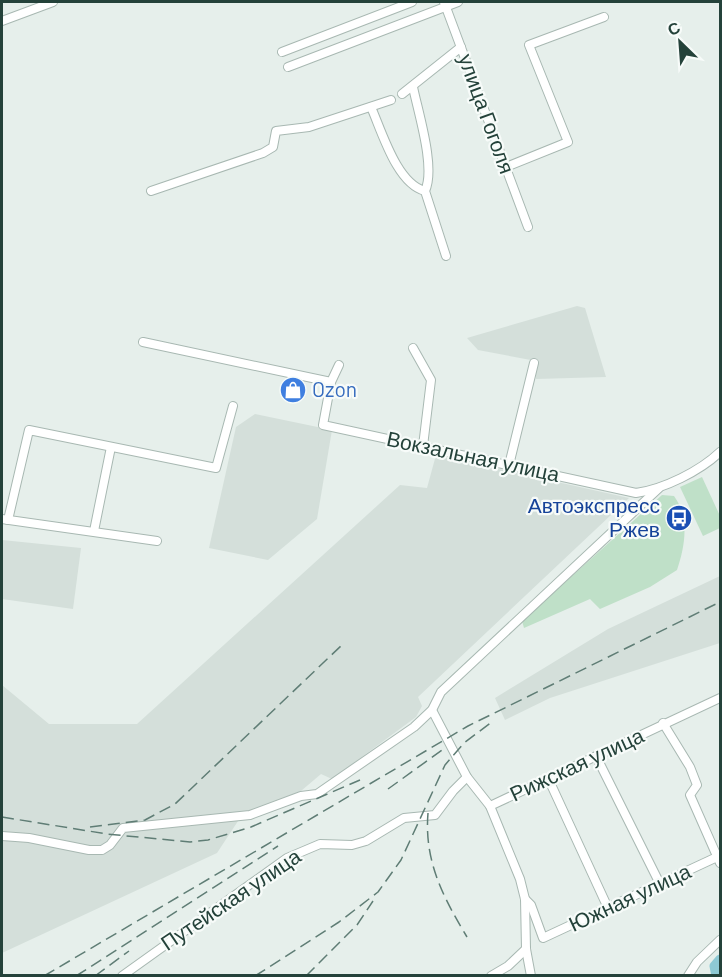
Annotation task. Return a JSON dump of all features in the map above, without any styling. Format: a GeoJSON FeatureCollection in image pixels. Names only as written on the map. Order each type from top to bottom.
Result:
{"type":"FeatureCollection","features":[{"type":"Feature","properties":{"kind":"street"},"geometry":{"type":"LineString","coordinates":[[2,21],[53,2]]}},
{"type":"Feature","properties":{"kind":"street"},"geometry":{"type":"LineString","coordinates":[[282,52],[412,2]]}},
{"type":"Feature","properties":{"kind":"street"},"geometry":{"type":"LineString","coordinates":[[288,67],[445,4],[458,2]]}},
{"type":"Feature","properties":{"kind":"street","name":"улица Гоголя"},"geometry":{"type":"LineString","coordinates":[[445,4],[528,227]]}},
{"type":"Feature","properties":{"kind":"street"},"geometry":{"type":"LineString","coordinates":[[506,167],[568,142],[529,45],[604,17]]}},
{"type":"Feature","properties":{"kind":"street"},"geometry":{"type":"LineString","coordinates":[[402,94],[461,47]]}},
{"type":"Feature","properties":{"kind":"street"},"geometry":{"type":"LineString","coordinates":[[413,87],[426,156],[428,185],[425,191],[446,256]]}},
{"type":"Feature","properties":{"kind":"street"},"geometry":{"type":"LineString","coordinates":[[151,191],[263,153],[273,147],[276,131],[309,127],[391,100]]}},
{"type":"Feature","properties":{"kind":"street"},"geometry":{"type":"LineString","coordinates":[[371,107],[403,177],[414,189],[425,191]]}},
{"type":"Feature","properties":{"kind":"street"},"geometry":{"type":"LineString","coordinates":[[143,342],[331,382],[339,365]]}},
{"type":"Feature","properties":{"kind":"street"},"geometry":{"type":"LineString","coordinates":[[413,348],[431,380],[423,446]]}},
{"type":"Feature","properties":{"kind":"street"},"geometry":{"type":"LineString","coordinates":[[509,465],[534,363]]}},
{"type":"Feature","properties":{"kind":"street","name":"Вокзальная улица"},"geometry":{"type":"LineString","coordinates":[[331,382],[323,425],[636,493],[659,488],[720,454]]}},
{"type":"Feature","properties":{"kind":"street"},"geometry":{"type":"LineString","coordinates":[[157,541],[5,519],[29,430],[216,468],[233,406]]}},
{"type":"Feature","properties":{"kind":"street"},"geometry":{"type":"LineString","coordinates":[[94,531],[111,447]]}},
{"type":"Feature","properties":{"kind":"street"},"geometry":{"type":"LineString","coordinates":[[2,836],[29,838],[89,850],[102,850],[110,845],[123,828],[250,815],[326,789],[414,727],[432,710],[441,692],[659,488]]}},
{"type":"Feature","properties":{"kind":"street","name":"Рижская улица"},"geometry":{"type":"LineString","coordinates":[[490,806],[720,698]]}},
{"type":"Feature","properties":{"kind":"street"},"geometry":{"type":"LineString","coordinates":[[432,710],[467,777],[490,806],[525,898],[526,949],[531,975]]}},
{"type":"Feature","properties":{"kind":"street"},"geometry":{"type":"LineString","coordinates":[[663,723],[690,767],[697,785],[690,795],[719,860]]}},
{"type":"Feature","properties":{"kind":"street"},"geometry":{"type":"LineString","coordinates":[[596,756],[660,884]]}},
{"type":"Feature","properties":{"kind":"street","name":"Путейская улица"},"geometry":{"type":"LineString","coordinates":[[122,975],[287,858],[320,844],[352,845],[366,841],[404,818],[435,815],[453,790],[467,777]]}},
{"type":"Feature","properties":{"kind":"street"},"geometry":{"type":"LineString","coordinates":[[548,778],[608,908]]}},
{"type":"Feature","properties":{"kind":"street","name":"Южная улица"},"geometry":{"type":"LineString","coordinates":[[525,898],[531,905],[543,938],[660,884],[719,860]]}},
{"type":"Feature","properties":{"kind":"street"},"geometry":{"type":"LineString","coordinates":[[688,975],[697,962],[720,940]]}},
{"type":"Feature","properties":{"kind":"street"},"geometry":{"type":"LineString","coordinates":[[491,975],[508,966],[526,949]]}},
{"type":"Feature","properties":{"kind":"shaded area"},"geometry":{"type":"Polygon","coordinates":[[[577,306],[585,308],[606,377],[536,379],[536,361],[478,350],[467,338],[577,306]]]}},
{"type":"Feature","properties":{"kind":"shaded area"},"geometry":{"type":"Polygon","coordinates":[[[255,414],[332,430],[317,519],[268,560],[209,548],[236,427],[255,414]]]}},
{"type":"Feature","properties":{"kind":"shaded area"},"geometry":{"type":"Polygon","coordinates":[[[436,455],[629,498],[418,697],[422,706],[416,717],[332,779],[321,774],[301,791],[242,815],[217,853],[2,953],[2,685],[49,724],[137,724],[400,485],[427,488],[436,455]]]}},
{"type":"Feature","properties":{"kind":"shaded area"},"geometry":{"type":"Polygon","coordinates":[[[2,540],[81,548],[73,609],[2,599],[2,540]]]}},
{"type":"Feature","properties":{"kind":"shaded area"},"geometry":{"type":"Polygon","coordinates":[[[720,576],[720,643],[550,698],[505,720],[495,698],[608,629],[720,576]]]}},
{"type":"Feature","properties":{"kind":"green space"},"geometry":{"type":"Polygon","coordinates":[[[702,477],[720,516],[720,528],[703,536],[680,487],[702,477]]]}},
{"type":"Feature","properties":{"kind":"green space"},"geometry":{"type":"Polygon","coordinates":[[[662,495],[674,496],[684,523],[684,542],[677,570],[650,587],[600,609],[590,599],[524,628],[522,621],[662,495]]]}},
{"type":"Feature","properties":{"kind":"waterway"},"geometry":{"type":"LineString","coordinates":[[716,976],[714,966],[720,959]]}},
{"type":"Feature","properties":{"kind":"railway"},"geometry":{"type":"LineString","coordinates":[[44,976],[468,726],[720,602]]}},
{"type":"Feature","properties":{"kind":"railway"},"geometry":{"type":"LineString","coordinates":[[90,827],[145,820],[175,804],[343,644]]}},
{"type":"Feature","properties":{"kind":"railway"},"geometry":{"type":"LineString","coordinates":[[255,976],[339,922],[378,892],[401,860],[445,765],[464,743],[493,721]]}},
{"type":"Feature","properties":{"kind":"railway"},"geometry":{"type":"LineString","coordinates":[[388,789],[445,748]]}},
{"type":"Feature","properties":{"kind":"railway"},"geometry":{"type":"LineString","coordinates":[[2,817],[107,834],[190,842],[208,840],[251,827],[360,780]]}},
{"type":"Feature","properties":{"kind":"railway"},"geometry":{"type":"LineString","coordinates":[[428,813],[432,863],[450,908],[467,937]]}},
{"type":"Feature","properties":{"kind":"railway"},"geometry":{"type":"LineString","coordinates":[[76,976],[278,846]]}},
{"type":"Feature","properties":{"kind":"railway"},"geometry":{"type":"LineString","coordinates":[[306,976],[357,925],[373,901]]}},
{"type":"Feature","properties":{"kind":"railway"},"geometry":{"type":"LineString","coordinates":[[95,976],[129,951]]}},
{"type":"Feature","properties":{"kind":"place","name":"Ozon"},"geometry":{"type":"Point","coordinates":[293,390]}},
{"type":"Feature","properties":{"kind":"place","name":"Автоэкспресс Ржев"},"geometry":{"type":"Point","coordinates":[679,518]}}]}
